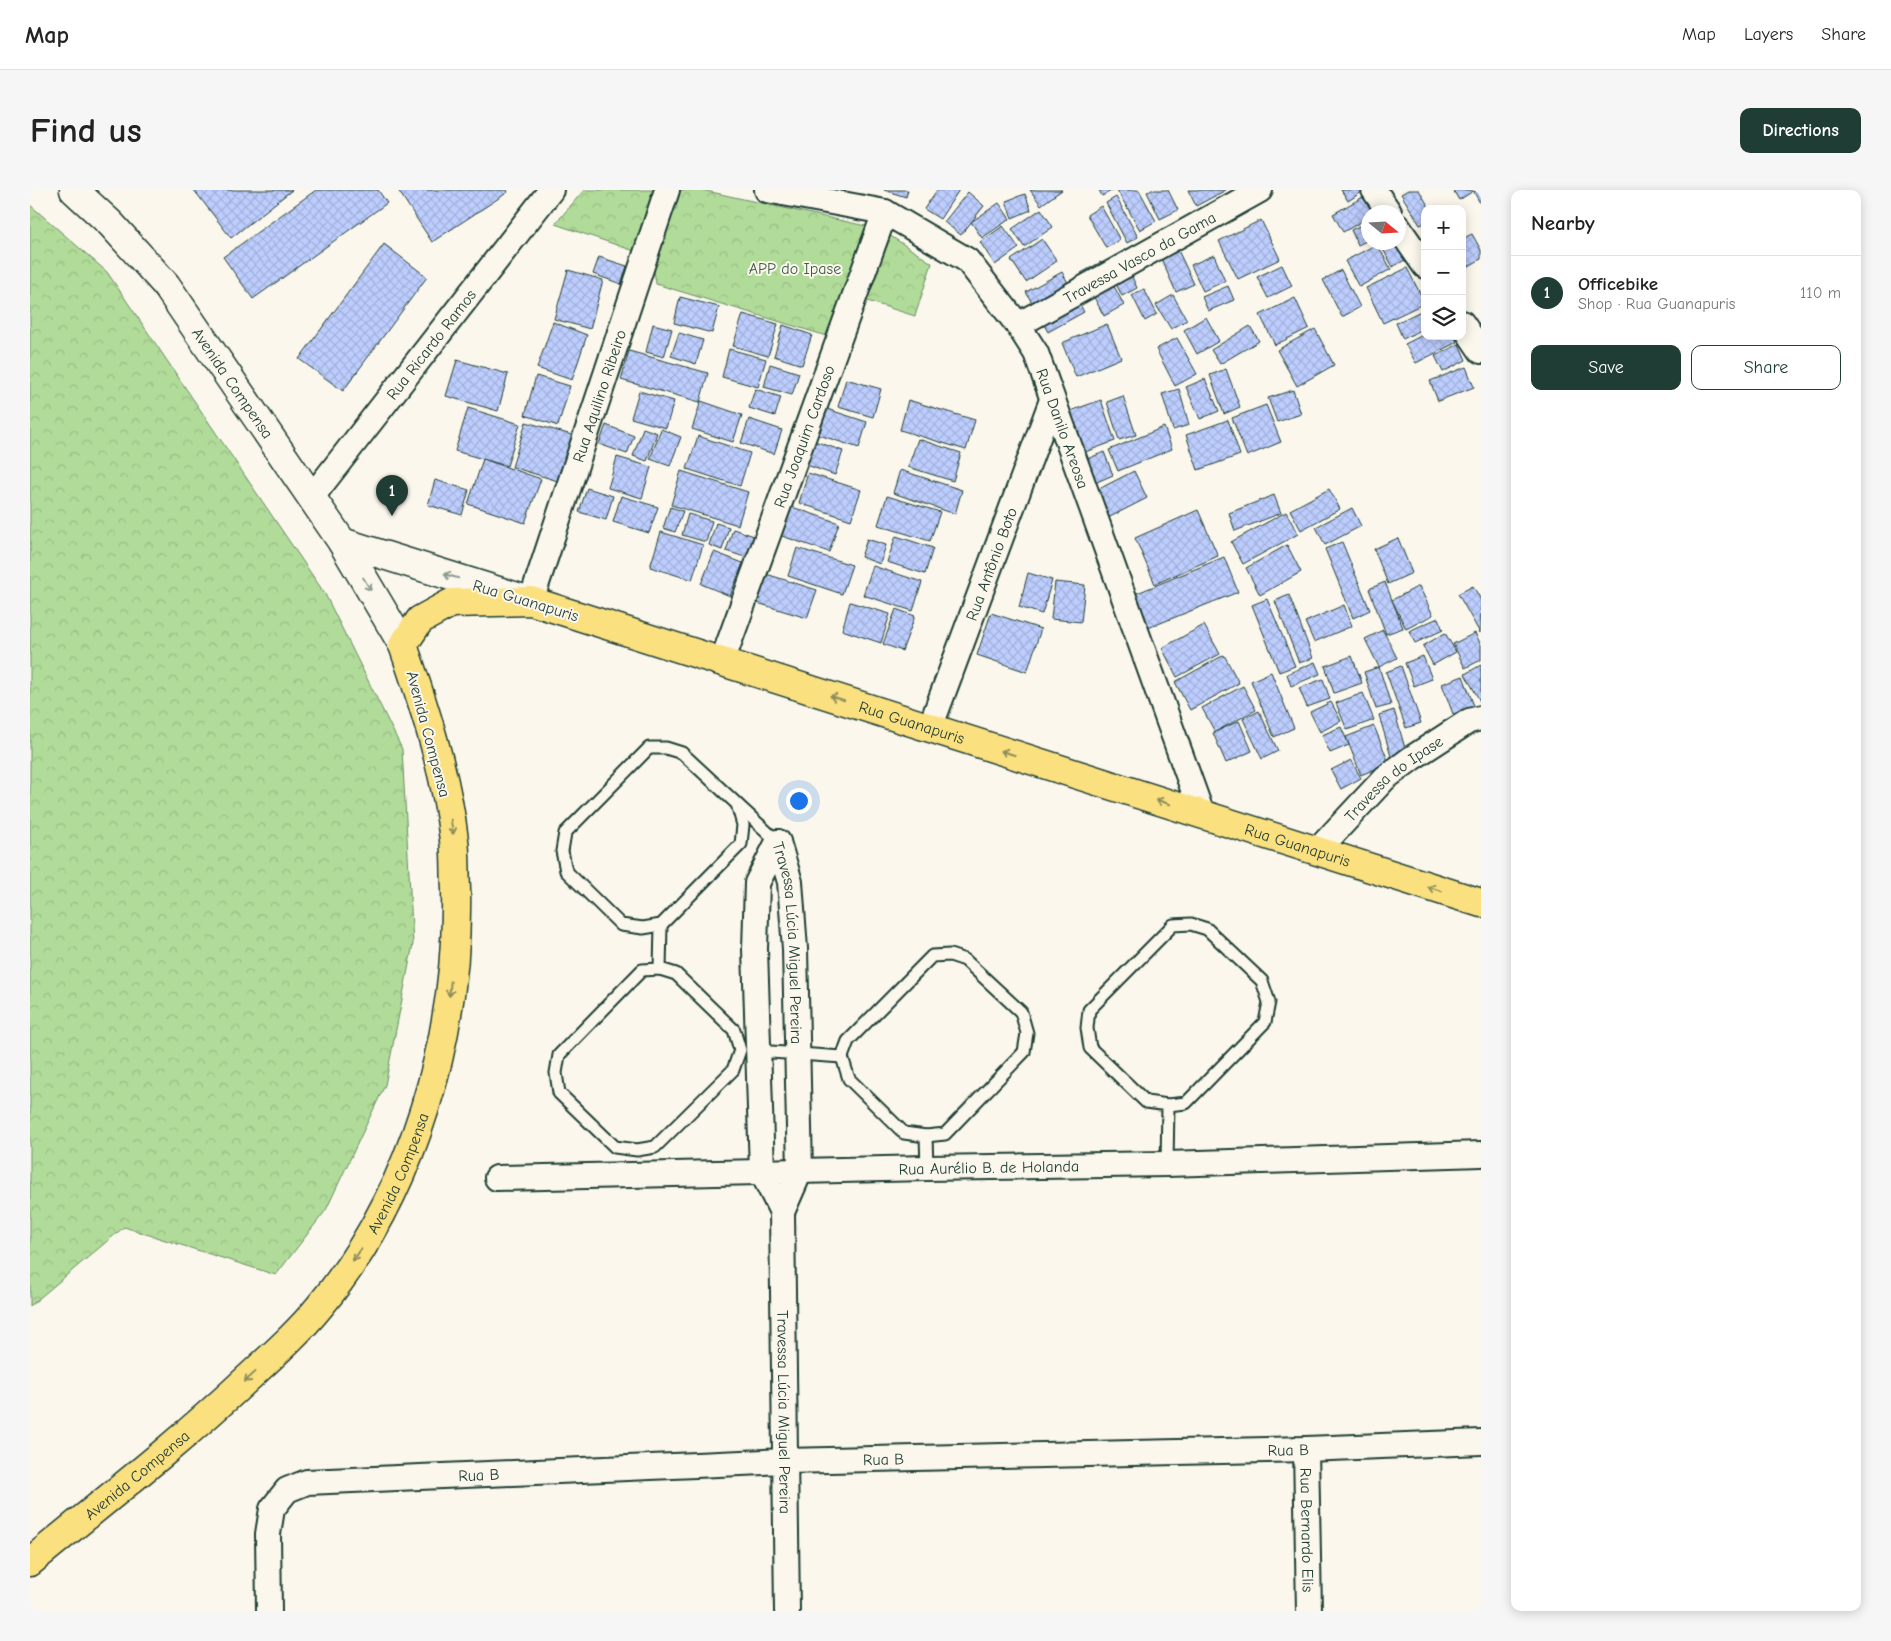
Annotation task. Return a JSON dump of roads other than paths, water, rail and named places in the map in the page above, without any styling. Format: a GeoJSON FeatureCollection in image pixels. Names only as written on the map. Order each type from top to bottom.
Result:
{"type":"FeatureCollection","features":[{"type":"Feature","properties":{"kind":"main road"},"geometry":{"type":"LineString","coordinates":[[403,645],[420,620],[451,603],[531,601]]}},
{"type":"Feature","properties":{"kind":"main road","name":"Rua Guanapuris"},"geometry":{"type":"LineString","coordinates":[[531,601],[1481,904]]}},
{"type":"Feature","properties":{"kind":"main road","name":"Avenida Compensa"},"geometry":{"type":"LineString","coordinates":[[30,1562],[212,1413],[267,1361],[320,1306],[366,1243],[400,1175],[429,1096],[444,1029],[448,1010],[456,922],[455,842],[442,773],[426,712],[403,645]]}},
{"type":"Feature","properties":{"kind":"street","name":"Avenida Compensa"},"geometry":{"type":"LineString","coordinates":[[74,190],[111,224],[166,285],[342,542],[403,645]]}},
{"type":"Feature","properties":{"kind":"street","name":"Rua Ricardo Ramos"},"geometry":{"type":"LineString","coordinates":[[311,498],[551,190]]}},
{"type":"Feature","properties":{"kind":"street","name":"Rua Aquilino Ribeiro"},"geometry":{"type":"LineString","coordinates":[[531,601],[667,190]]}},
{"type":"Feature","properties":{"kind":"street","name":"Rua Danilo Areosa"},"geometry":{"type":"LineString","coordinates":[[767,190],[884,212],[967,260],[1018,325],[1036,352],[1202,814]]}},
{"type":"Feature","properties":{"kind":"street","name":"Travessa Vasco da Gama"},"geometry":{"type":"LineString","coordinates":[[1018,325],[1260,190]]}},
{"type":"Feature","properties":{"kind":"street"},"geometry":{"type":"LineString","coordinates":[[1374,190],[1384,205]]}},
{"type":"Feature","properties":{"kind":"street","name":"Rua Joaquim Cardoso"},"geometry":{"type":"LineString","coordinates":[[722,662],[884,212]]}},
{"type":"Feature","properties":{"kind":"street"},"geometry":{"type":"LineString","coordinates":[[1406,238],[1421,260]]}},
{"type":"Feature","properties":{"kind":"street"},"geometry":{"type":"LineString","coordinates":[[1466,329],[1481,351]]}},
{"type":"Feature","properties":{"kind":"street","name":"Rua Antônio Boto"},"geometry":{"type":"LineString","coordinates":[[930,728],[1052,400]]}},
{"type":"Feature","properties":{"kind":"street","name":"Rua Guanapuris"},"geometry":{"type":"LineString","coordinates":[[342,542],[531,601]]}},
{"type":"Feature","properties":{"kind":"street","name":"Travessa do Ipase"},"geometry":{"type":"LineString","coordinates":[[1317,851],[1386,778],[1412,758],[1469,721],[1481,718]]}},
{"type":"Feature","properties":{"kind":"street","name":"Travessa Lúcia Miguel Pereira"},"geometry":{"type":"LineString","coordinates":[[778,842],[757,882],[749,1050],[762,1172],[782,1212]]}},
{"type":"Feature","properties":{"kind":"street","name":"Travessa Lúcia Miguel Pereira"},"geometry":{"type":"LineString","coordinates":[[778,842],[790,882],[798,1054],[800,1171],[782,1212],[787,1611]]}},
{"type":"Feature","properties":{"kind":"street","name":"Rua Aurélio B. de Holanda"},"geometry":{"type":"LineString","coordinates":[[498,1178],[637,1162],[762,1172],[1167,1164],[1481,1154]]}},
{"type":"Feature","properties":{"kind":"street","name":"Rua B"},"geometry":{"type":"LineString","coordinates":[[268,1611],[268,1534],[272,1509],[287,1490],[307,1482],[786,1461],[1306,1449],[1481,1442]]}},
{"type":"Feature","properties":{"kind":"street","name":"Rua Bernardo Elis"},"geometry":{"type":"LineString","coordinates":[[1306,1449],[1309,1611]]}},
{"type":"Feature","properties":{"kind":"lane"},"geometry":{"type":"LineString","coordinates":[[737,804],[743,825],[740,844],[661,926],[643,928],[621,925],[566,871],[562,851],[565,833],[649,748],[666,748],[682,753],[778,842]]}},
{"type":"Feature","properties":{"kind":"lane"},"geometry":{"type":"LineString","coordinates":[[1191,924],[1207,929],[1262,981],[1268,1002],[1265,1022],[1186,1103],[1168,1105],[1146,1102],[1090,1048],[1087,1028],[1089,1010],[1173,925],[1191,924]]}},
{"type":"Feature","properties":{"kind":"lane"},"geometry":{"type":"LineString","coordinates":[[660,969],[661,926]]}},
{"type":"Feature","properties":{"kind":"lane"},"geometry":{"type":"LineString","coordinates":[[950,955],[965,960],[1021,1012],[1027,1033],[1024,1052],[944,1134],[926,1136],[904,1133],[849,1079],[842,1057],[848,1041],[932,956],[950,955]]}},
{"type":"Feature","properties":{"kind":"lane"},"geometry":{"type":"LineString","coordinates":[[749,1050],[733,1070],[655,1147],[637,1162],[615,1147],[559,1093],[556,1073],[559,1055],[642,970],[660,969],[676,974],[734,1030],[749,1050],[842,1057]]}},
{"type":"Feature","properties":{"kind":"lane"},"geometry":{"type":"LineString","coordinates":[[1167,1164],[1168,1105]]}},
{"type":"Feature","properties":{"kind":"lane"},"geometry":{"type":"LineString","coordinates":[[926,1136],[927,1168]]}},
{"type":"Feature","properties":{"kind":"place","name":"Officebike"},"geometry":{"type":"Point","coordinates":[392,516]}},
{"type":"Feature","properties":{"kind":"park label","name":"APP do Ipase"},"geometry":{"type":"Point","coordinates":[795,268]}}]}
